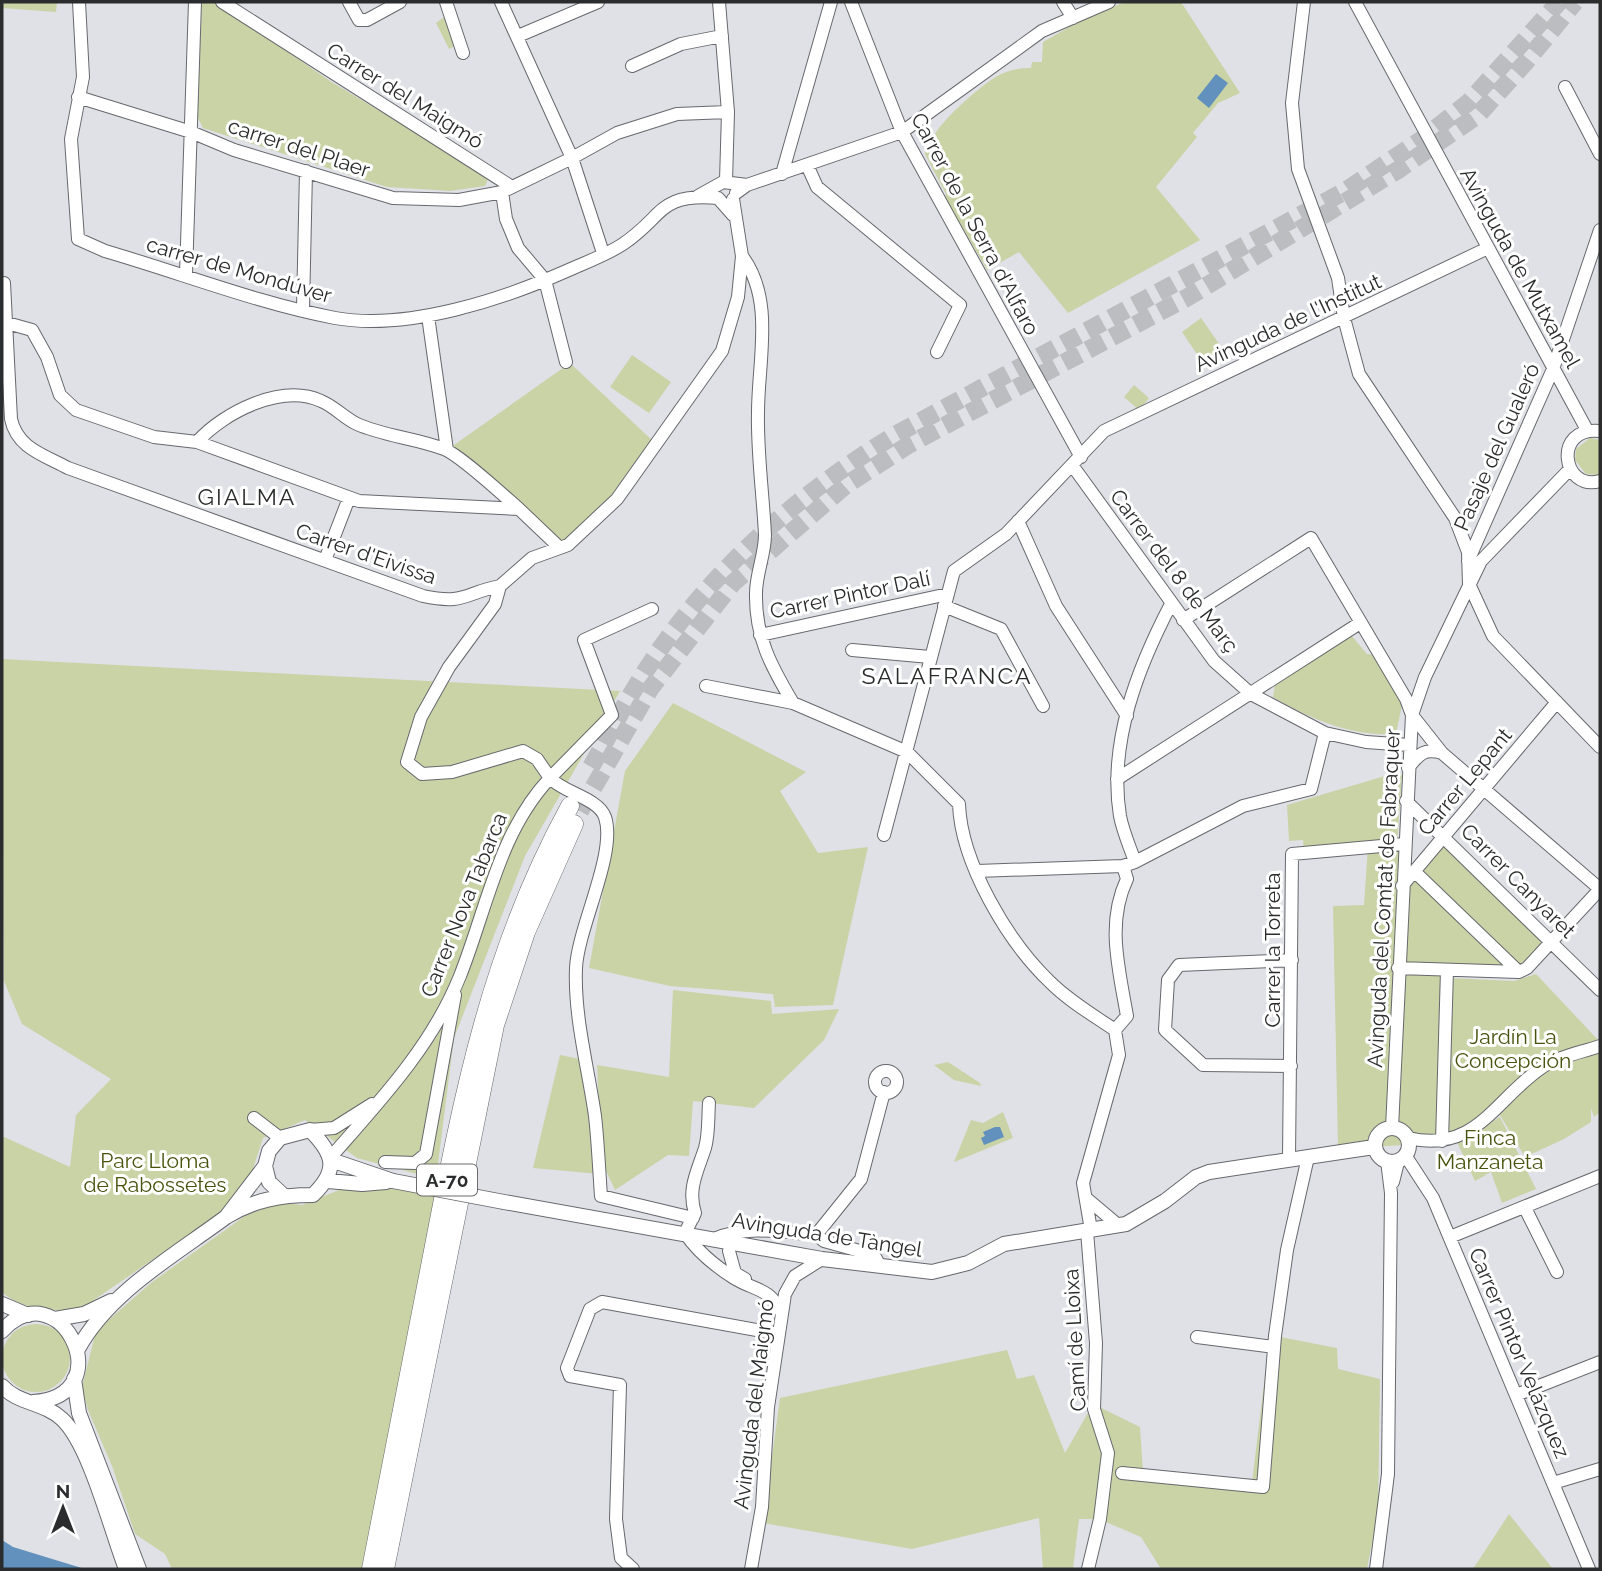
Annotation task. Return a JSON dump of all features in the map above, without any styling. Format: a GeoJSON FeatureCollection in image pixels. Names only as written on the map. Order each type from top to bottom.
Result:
{"type":"FeatureCollection","features":[{"type":"Feature","properties":{"kind":"highway","name":"A-70"},"geometry":{"type":"LineString","coordinates":[[371,1569],[460,1116],[483,1016],[528,890],[575,809],[526,932],[492,1037],[385,1569]]}},
{"type":"Feature","properties":{"kind":"main road"},"geometry":{"type":"LineString","coordinates":[[1392,1128],[1408,1138],[1397,1159],[1378,1156],[1374,1147],[1380,1132],[1392,1128]]}},
{"type":"Feature","properties":{"kind":"main road"},"geometry":{"type":"LineString","coordinates":[[226,1217],[265,1166],[269,1151],[280,1138],[310,1130],[331,1159],[393,1181]]}},
{"type":"Feature","properties":{"kind":"main road","name":"Avinguda de Tàngel"},"geometry":{"type":"LineString","coordinates":[[393,1181],[712,1238],[731,1247],[880,1266],[947,1270],[1004,1244],[1118,1225],[1135,1219],[1196,1177],[1209,1172],[1374,1147]]}},
{"type":"Feature","properties":{"kind":"main road"},"geometry":{"type":"LineString","coordinates":[[131,1566],[79,1413],[74,1379],[78,1349],[93,1326],[119,1298],[226,1217],[245,1206],[283,1195],[313,1195],[328,1181],[331,1159]]}},
{"type":"Feature","properties":{"kind":"main road"},"geometry":{"type":"LineString","coordinates":[[265,1166],[270,1182],[283,1195]]}},
{"type":"Feature","properties":{"kind":"main road"},"geometry":{"type":"LineString","coordinates":[[328,1181],[362,1184],[393,1181]]}},
{"type":"Feature","properties":{"kind":"main road"},"geometry":{"type":"LineString","coordinates":[[2,1304],[28,1315],[55,1319],[84,1314],[119,1298]]}},
{"type":"Feature","properties":{"kind":"main road"},"geometry":{"type":"LineString","coordinates":[[2,1331],[17,1319],[28,1315]]}},
{"type":"Feature","properties":{"kind":"main road"},"geometry":{"type":"LineString","coordinates":[[55,1319],[66,1327],[78,1349]]}},
{"type":"Feature","properties":{"kind":"main road"},"geometry":{"type":"LineString","coordinates":[[32,1402],[56,1396],[74,1379]]}},
{"type":"Feature","properties":{"kind":"main road"},"geometry":{"type":"LineString","coordinates":[[2,1386],[19,1399],[51,1409],[74,1436],[131,1566]]}},
{"type":"Feature","properties":{"kind":"street"},"geometry":{"type":"LineString","coordinates":[[78,97],[83,77],[79,2]]}},
{"type":"Feature","properties":{"kind":"street"},"geometry":{"type":"LineString","coordinates":[[186,274],[195,2]]}},
{"type":"Feature","properties":{"kind":"street","name":"Carrer del Maigmó"},"geometry":{"type":"LineString","coordinates":[[222,2],[507,189]]}},
{"type":"Feature","properties":{"kind":"street"},"geometry":{"type":"LineString","coordinates":[[349,2],[359,20],[368,20],[400,2]]}},
{"type":"Feature","properties":{"kind":"street"},"geometry":{"type":"LineString","coordinates":[[446,2],[463,53]]}},
{"type":"Feature","properties":{"kind":"street"},"geometry":{"type":"LineString","coordinates":[[501,2],[572,158],[603,253]]}},
{"type":"Feature","properties":{"kind":"street"},"geometry":{"type":"LineString","coordinates":[[518,36],[598,2]]}},
{"type":"Feature","properties":{"kind":"street"},"geometry":{"type":"LineString","coordinates":[[694,1215],[601,1196],[595,1117],[582,1039],[576,967],[605,852],[606,820],[601,809],[558,787],[537,759],[523,751],[452,772],[422,774],[407,762],[421,717],[449,667],[495,604],[500,586],[524,563],[568,545],[617,499],[722,351],[738,297],[742,256],[726,192],[728,111],[719,2]]}},
{"type":"Feature","properties":{"kind":"street"},"geometry":{"type":"LineString","coordinates":[[782,174],[831,2]]}},
{"type":"Feature","properties":{"kind":"street","name":"Carrer de la Serra d'Alfaro"},"geometry":{"type":"LineString","coordinates":[[851,2],[902,132],[1077,461]]}},
{"type":"Feature","properties":{"kind":"street"},"geometry":{"type":"LineString","coordinates":[[1063,2],[1073,18]]}},
{"type":"Feature","properties":{"kind":"street"},"geometry":{"type":"LineString","coordinates":[[782,174],[902,132],[1042,31],[1109,2]]}},
{"type":"Feature","properties":{"kind":"street"},"geometry":{"type":"LineString","coordinates":[[1304,2],[1292,103],[1298,169],[1338,278],[1344,318],[1359,373],[1448,506],[1468,552],[1469,584],[1493,636],[1600,747]]}},
{"type":"Feature","properties":{"kind":"street","name":"Avinguda de Mutxamel"},"geometry":{"type":"LineString","coordinates":[[1355,2],[1587,430]]}},
{"type":"Feature","properties":{"kind":"street"},"geometry":{"type":"LineString","coordinates":[[632,66],[681,44],[722,36]]}},
{"type":"Feature","properties":{"kind":"street"},"geometry":{"type":"LineString","coordinates":[[1565,87],[1600,154]]}},
{"type":"Feature","properties":{"kind":"street","name":"carrer del Plaer"},"geometry":{"type":"LineString","coordinates":[[78,97],[191,132],[234,150],[393,198],[459,200],[507,189]]}},
{"type":"Feature","properties":{"kind":"street","name":"carrer de Mondúver"},"geometry":{"type":"LineString","coordinates":[[78,97],[71,139],[78,239],[336,318],[428,316],[545,280],[623,244],[662,208],[677,200],[726,192],[782,174]]}},
{"type":"Feature","properties":{"kind":"street"},"geometry":{"type":"LineString","coordinates":[[566,362],[545,280],[518,248],[506,219],[507,189],[617,133],[677,114],[728,111]]}},
{"type":"Feature","properties":{"kind":"street"},"geometry":{"type":"LineString","coordinates":[[807,165],[817,187],[960,305],[937,352]]}},
{"type":"Feature","properties":{"kind":"street"},"geometry":{"type":"LineString","coordinates":[[303,309],[306,171]]}},
{"type":"Feature","properties":{"kind":"street","name":"Pasaje del Gualeró"},"geometry":{"type":"LineString","coordinates":[[1468,561],[1553,369],[1600,230]]}},
{"type":"Feature","properties":{"kind":"street","name":"Avinguda de l'Institut"},"geometry":{"type":"LineString","coordinates":[[1077,461],[1104,431],[1488,248]]}},
{"type":"Feature","properties":{"kind":"street"},"geometry":{"type":"LineString","coordinates":[[742,256],[750,267],[762,305],[757,414],[765,539],[756,593],[760,635],[766,658],[793,703]]}},
{"type":"Feature","properties":{"kind":"street","name":"Carrer d'Eivissa"},"geometry":{"type":"LineString","coordinates":[[4,283],[11,419],[14,434],[23,444],[68,468],[423,596],[448,601],[471,597],[484,589],[500,586]]}},
{"type":"Feature","properties":{"kind":"street"},"geometry":{"type":"LineString","coordinates":[[428,316],[447,450]]}},
{"type":"Feature","properties":{"kind":"street"},"geometry":{"type":"LineString","coordinates":[[7,323],[32,330],[47,357],[60,395],[76,410],[153,437],[197,442],[359,501],[519,509]]}},
{"type":"Feature","properties":{"kind":"street"},"geometry":{"type":"LineString","coordinates":[[197,442],[207,431],[240,411],[274,397],[297,393],[322,401],[357,425],[447,450],[519,509],[559,547]]}},
{"type":"Feature","properties":{"kind":"street"},"geometry":{"type":"LineString","coordinates":[[1600,431],[1587,430],[1576,436],[1568,448],[1570,470],[1583,481],[1600,481]]}},
{"type":"Feature","properties":{"kind":"street"},"geometry":{"type":"LineString","coordinates":[[884,835],[954,571],[1006,534],[1077,461]]}},
{"type":"Feature","properties":{"kind":"street","name":"Carrer del 8 de Març"},"geometry":{"type":"LineString","coordinates":[[1077,461],[1183,621],[1214,661],[1251,695],[1325,733],[1366,742],[1409,745]]}},
{"type":"Feature","properties":{"kind":"street","name":"Avinguda del Comtat de Fabraquer"},"geometry":{"type":"LineString","coordinates":[[1392,1128],[1412,715],[1424,677],[1481,561],[1570,470]]}},
{"type":"Feature","properties":{"kind":"street"},"geometry":{"type":"LineString","coordinates":[[325,560],[349,498]]}},
{"type":"Feature","properties":{"kind":"street"},"geometry":{"type":"LineString","coordinates":[[1018,521],[1056,607],[1127,716]]}},
{"type":"Feature","properties":{"kind":"street"},"geometry":{"type":"LineString","coordinates":[[1183,621],[1311,538],[1406,699],[1412,715],[1442,753],[1600,889],[1519,972],[1398,968]]}},
{"type":"Feature","properties":{"kind":"street"},"geometry":{"type":"LineString","coordinates":[[946,600],[1001,629],[1043,706]]}},
{"type":"Feature","properties":{"kind":"street","name":"Carrer Pintor Dalí"},"geometry":{"type":"LineString","coordinates":[[760,635],[946,600]]}},
{"type":"Feature","properties":{"kind":"street"},"geometry":{"type":"LineString","coordinates":[[1129,864],[1120,817],[1117,779],[1127,716],[1149,645],[1171,604]]}},
{"type":"Feature","properties":{"kind":"street","name":"Carrer Nova Tabarca"},"geometry":{"type":"LineString","coordinates":[[331,1159],[430,1037],[458,981],[499,863],[528,800],[612,715],[584,640],[652,609]]}},
{"type":"Feature","properties":{"kind":"street"},"geometry":{"type":"LineString","coordinates":[[1117,779],[1360,623]]}},
{"type":"Feature","properties":{"kind":"street"},"geometry":{"type":"LineString","coordinates":[[852,650],[930,657]]}},
{"type":"Feature","properties":{"kind":"street"},"geometry":{"type":"LineString","coordinates":[[706,686],[793,703],[907,752],[959,804],[960,826],[977,871],[1015,944],[1051,983],[1115,1030]]}},
{"type":"Feature","properties":{"kind":"street","name":"Carrer Lepant"},"geometry":{"type":"LineString","coordinates":[[1402,886],[1557,702]]}},
{"type":"Feature","properties":{"kind":"street"},"geometry":{"type":"LineString","coordinates":[[977,871],[1129,864],[1243,806],[1311,789],[1325,733]]}},
{"type":"Feature","properties":{"kind":"street"},"geometry":{"type":"LineString","coordinates":[[1408,768],[1420,753],[1431,750],[1442,753]]}},
{"type":"Feature","properties":{"kind":"street","name":"Carrer Canyaret"},"geometry":{"type":"LineString","coordinates":[[1406,801],[1445,836],[1600,990]]}},
{"type":"Feature","properties":{"kind":"street","name":"Carrer la Torreta"},"geometry":{"type":"LineString","coordinates":[[1289,1160],[1292,854],[1404,844]]}},
{"type":"Feature","properties":{"kind":"street","name":"Camí de Lloixa"},"geometry":{"type":"LineString","coordinates":[[1088,1569],[1100,1519],[1108,1453],[1094,1409],[1096,1343],[1089,1230],[1083,1184],[1119,1055],[1115,1030],[1127,1016],[1114,945],[1116,902],[1127,879],[1129,864]]}},
{"type":"Feature","properties":{"kind":"street"},"geometry":{"type":"LineString","coordinates":[[1415,872],[1519,972]]}},
{"type":"Feature","properties":{"kind":"street"},"geometry":{"type":"LineString","coordinates":[[1292,960],[1179,965],[1168,980],[1165,1030],[1203,1065],[1292,1066]]}},
{"type":"Feature","properties":{"kind":"street"},"geometry":{"type":"LineString","coordinates":[[1442,1141],[1447,970]]}},
{"type":"Feature","properties":{"kind":"street"},"geometry":{"type":"LineString","coordinates":[[385,1162],[415,1163],[426,1154],[458,981]]}},
{"type":"Feature","properties":{"kind":"street"},"geometry":{"type":"LineString","coordinates":[[1408,1138],[1431,1143],[1458,1137],[1486,1119],[1546,1065],[1600,1046]]}},
{"type":"Feature","properties":{"kind":"street"},"geometry":{"type":"LineString","coordinates":[[816,1235],[861,1179],[884,1092]]}},
{"type":"Feature","properties":{"kind":"street"},"geometry":{"type":"LineString","coordinates":[[310,1130],[334,1128],[384,1097]]}},
{"type":"Feature","properties":{"kind":"street"},"geometry":{"type":"LineString","coordinates":[[709,1103],[705,1146],[690,1200],[694,1215],[712,1238],[751,1230],[816,1235],[824,1241],[874,1255],[880,1266]]}},
{"type":"Feature","properties":{"kind":"street"},"geometry":{"type":"LineString","coordinates":[[254,1118],[280,1138]]}},
{"type":"Feature","properties":{"kind":"street"},"geometry":{"type":"LineString","coordinates":[[1122,1473],[1263,1487],[1274,1347],[1287,1250],[1308,1157]]}},
{"type":"Feature","properties":{"kind":"street"},"geometry":{"type":"LineString","coordinates":[[1376,1569],[1388,1474],[1391,1193],[1397,1159]]}},
{"type":"Feature","properties":{"kind":"street","name":"Carrer Pintor Velázquez"},"geometry":{"type":"LineString","coordinates":[[1397,1159],[1433,1198],[1589,1569]]}},
{"type":"Feature","properties":{"kind":"street"},"geometry":{"type":"LineString","coordinates":[[1450,1237],[1600,1176]]}},
{"type":"Feature","properties":{"kind":"street"},"geometry":{"type":"LineString","coordinates":[[1086,1198],[1118,1225]]}},
{"type":"Feature","properties":{"kind":"street"},"geometry":{"type":"LineString","coordinates":[[1525,1208],[1557,1272]]}},
{"type":"Feature","properties":{"kind":"street"},"geometry":{"type":"LineString","coordinates":[[694,1215],[685,1233],[709,1259],[745,1285],[774,1297],[781,1312]]}},
{"type":"Feature","properties":{"kind":"street"},"geometry":{"type":"LineString","coordinates":[[709,1259],[719,1259],[731,1247]]}},
{"type":"Feature","properties":{"kind":"street"},"geometry":{"type":"LineString","coordinates":[[731,1247],[736,1273],[785,1294]]}},
{"type":"Feature","properties":{"kind":"street","name":"Avinguda del Maigmó"},"geometry":{"type":"LineString","coordinates":[[751,1569],[762,1507],[768,1407],[785,1294],[795,1276],[822,1259]]}},
{"type":"Feature","properties":{"kind":"street"},"geometry":{"type":"LineString","coordinates":[[633,1569],[621,1558],[617,1503],[620,1385],[570,1376],[567,1368],[590,1308],[602,1302],[778,1334]]}},
{"type":"Feature","properties":{"kind":"street"},"geometry":{"type":"LineString","coordinates":[[1197,1337],[1274,1347]]}},
{"type":"Feature","properties":{"kind":"street"},"geometry":{"type":"LineString","coordinates":[[1516,1395],[1600,1362]]}},
{"type":"Feature","properties":{"kind":"street"},"geometry":{"type":"LineString","coordinates":[[1553,1483],[1600,1469]]}},
{"type":"Feature","properties":{"kind":"green space"},"geometry":{"type":"Polygon","coordinates":[[[2,2],[57,2],[56,12],[2,8],[2,2]]]}},
{"type":"Feature","properties":{"kind":"green space"},"geometry":{"type":"Polygon","coordinates":[[[202,2],[215,2],[330,81],[489,177],[485,186],[450,191],[387,187],[203,128],[197,116],[202,2]]]}},
{"type":"Feature","properties":{"kind":"green space"},"geometry":{"type":"Polygon","coordinates":[[[1126,2],[1181,2],[1240,93],[1218,103],[1193,133],[1197,137],[1156,187],[1200,240],[1068,313],[1019,252],[987,270],[945,197],[946,194],[925,154],[928,138],[933,139],[949,116],[987,83],[1007,72],[1031,68],[1032,62],[1042,62],[1043,42],[1092,14],[1126,2]]]}},
{"type":"Feature","properties":{"kind":"green space"},"geometry":{"type":"Polygon","coordinates":[[[444,17],[458,44],[449,49],[436,23],[444,17]]]}},
{"type":"Feature","properties":{"kind":"green space"},"geometry":{"type":"Polygon","coordinates":[[[1201,318],[1227,355],[1207,369],[1182,332],[1201,318]]]}},
{"type":"Feature","properties":{"kind":"green space"},"geometry":{"type":"Polygon","coordinates":[[[632,355],[671,382],[649,413],[610,387],[632,355]]]}},
{"type":"Feature","properties":{"kind":"green space"},"geometry":{"type":"Polygon","coordinates":[[[570,363],[655,443],[617,499],[559,547],[447,450],[570,363]]]}},
{"type":"Feature","properties":{"kind":"green space"},"geometry":{"type":"Polygon","coordinates":[[[1134,385],[1149,398],[1139,410],[1124,397],[1134,385]]]}},
{"type":"Feature","properties":{"kind":"green space"},"geometry":{"type":"Polygon","coordinates":[[[1590,438],[1600,440],[1599,475],[1586,474],[1575,460],[1576,449],[1590,438]]]}},
{"type":"Feature","properties":{"kind":"green space"},"geometry":{"type":"Polygon","coordinates":[[[1351,635],[1367,654],[1374,655],[1402,705],[1396,734],[1364,733],[1332,725],[1273,697],[1275,685],[1351,635]]]}},
{"type":"Feature","properties":{"kind":"green space","name":"Parc Lloma de Rabossetes"},"geometry":{"type":"Polygon","coordinates":[[[2,659],[620,691],[525,856],[454,1038],[436,1179],[357,1158],[305,1120],[263,1138],[251,1175],[223,1211],[81,1309],[61,1310],[29,1306],[2,1292],[2,1136],[70,1167],[76,1115],[111,1079],[22,1024],[4,981],[2,659]]]}},
{"type":"Feature","properties":{"kind":"green space"},"geometry":{"type":"Polygon","coordinates":[[[673,703],[806,772],[780,791],[818,853],[868,847],[833,1005],[775,1007],[773,994],[670,986],[589,968],[625,771],[673,703]]]}},
{"type":"Feature","properties":{"kind":"green space","name":"Jardín La Concepción"},"geometry":{"type":"Polygon","coordinates":[[[1395,773],[1402,775],[1397,843],[1404,844],[1402,885],[1445,836],[1551,942],[1519,972],[1447,970],[1450,978],[1514,981],[1536,974],[1600,1042],[1600,1112],[1594,1117],[1591,1108],[1591,1122],[1564,1139],[1525,1157],[1500,1115],[1462,1134],[1443,1139],[1402,1145],[1338,1148],[1333,906],[1364,905],[1368,847],[1304,853],[1303,840],[1289,841],[1287,805],[1395,773]]]}},
{"type":"Feature","properties":{"kind":"green space"},"geometry":{"type":"Polygon","coordinates":[[[673,990],[771,1001],[772,1014],[839,1009],[824,1040],[754,1108],[693,1101],[689,1156],[668,1155],[615,1190],[602,1162],[597,1065],[669,1077],[673,990]]]}},
{"type":"Feature","properties":{"kind":"green space"},"geometry":{"type":"Polygon","coordinates":[[[560,1055],[585,1060],[599,1174],[533,1168],[560,1055]]]}},
{"type":"Feature","properties":{"kind":"green space"},"geometry":{"type":"Polygon","coordinates":[[[948,1062],[981,1086],[954,1080],[934,1065],[948,1062]]]}},
{"type":"Feature","properties":{"kind":"green space"},"geometry":{"type":"Polygon","coordinates":[[[1003,1112],[1013,1138],[954,1162],[971,1120],[983,1123],[1003,1112]]]}},
{"type":"Feature","properties":{"kind":"green space","name":"Finca Manzaneta"},"geometry":{"type":"Polygon","coordinates":[[[1500,1117],[1536,1189],[1502,1203],[1491,1172],[1475,1181],[1457,1142],[1500,1117]]]}},
{"type":"Feature","properties":{"kind":"green space"},"geometry":{"type":"Polygon","coordinates":[[[392,1188],[439,1194],[364,1569],[172,1569],[165,1554],[135,1534],[112,1466],[88,1410],[82,1387],[96,1331],[152,1282],[245,1216],[279,1202],[302,1205],[339,1190],[392,1188]]]}},
{"type":"Feature","properties":{"kind":"green space"},"geometry":{"type":"Polygon","coordinates":[[[43,1324],[64,1339],[70,1351],[68,1371],[60,1382],[43,1392],[29,1392],[12,1382],[4,1371],[2,1351],[12,1334],[23,1326],[43,1324]]]}},
{"type":"Feature","properties":{"kind":"green space"},"geometry":{"type":"Polygon","coordinates":[[[1270,1335],[1337,1348],[1338,1369],[1380,1379],[1378,1511],[1367,1569],[1161,1569],[1141,1537],[1099,1519],[1079,1519],[1073,1569],[1043,1569],[1039,1518],[912,1549],[763,1523],[780,1398],[1007,1350],[1017,1379],[1034,1375],[1065,1453],[1093,1404],[1140,1427],[1143,1472],[1252,1482],[1270,1335]]]}},
{"type":"Feature","properties":{"kind":"green space"},"geometry":{"type":"Polygon","coordinates":[[[1509,1514],[1553,1569],[1473,1569],[1509,1514]]]}},
{"type":"Feature","properties":{"kind":"water"},"geometry":{"type":"Polygon","coordinates":[[[1216,74],[1228,83],[1209,108],[1197,98],[1216,74]]]}},
{"type":"Feature","properties":{"kind":"water"},"geometry":{"type":"Polygon","coordinates":[[[1000,1127],[1004,1137],[984,1145],[981,1138],[985,1136],[983,1132],[1000,1127]]]}},
{"type":"Feature","properties":{"kind":"water"},"geometry":{"type":"Polygon","coordinates":[[[2,1540],[13,1547],[85,1569],[2,1569],[2,1540]]]}},
{"type":"Feature","properties":{"kind":"tunnel"},"geometry":{"type":"LineString","coordinates":[[591,767],[635,688],[687,613],[749,546],[819,486],[895,435],[1345,191],[1421,140],[1469,102],[1559,2]]}},
{"type":"Feature","properties":{"kind":"tunnel"},"geometry":{"type":"LineString","coordinates":[[580,811],[650,689],[733,583],[846,485],[910,444],[1188,297],[1398,170],[1478,115],[1575,2]]}},
{"type":"Feature","properties":{"kind":"district","name":"GIALMA"},"geometry":{"type":"Point","coordinates":[247,497]}},
{"type":"Feature","properties":{"kind":"district","name":"SALAFRANCA"},"geometry":{"type":"Point","coordinates":[947,676]}}]}
